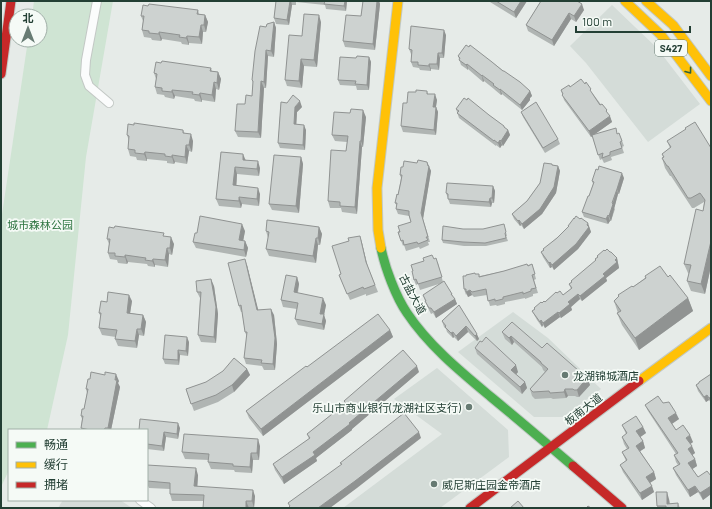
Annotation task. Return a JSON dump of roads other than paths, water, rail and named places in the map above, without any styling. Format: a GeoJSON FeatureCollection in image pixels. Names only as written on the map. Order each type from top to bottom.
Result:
{"type":"FeatureCollection","features":[{"type":"Feature","properties":{"kind":"main road"},"geometry":{"type":"LineString","coordinates":[[1,74],[11,1]]}},
{"type":"Feature","properties":{"kind":"main road","name":"古盐大道"},"geometry":{"type":"LineString","coordinates":[[398,1],[376,188],[378,230],[388,273],[406,312],[420,331],[444,356],[622,508]]}},
{"type":"Feature","properties":{"kind":"main road","name":"S427"},"geometry":{"type":"LineString","coordinates":[[625,1],[661,35],[711,101]]}},
{"type":"Feature","properties":{"kind":"main road","name":"S427"},"geometry":{"type":"LineString","coordinates":[[646,1],[673,25],[711,76]]}},
{"type":"Feature","properties":{"kind":"main road","name":"板南大道"},"geometry":{"type":"LineString","coordinates":[[470,508],[711,328]]}},
{"type":"Feature","properties":{"kind":"street"},"geometry":{"type":"LineString","coordinates":[[97,1],[86,60],[85,76],[89,86],[109,103]]}},
{"type":"Feature","properties":{"kind":"street"},"geometry":{"type":"LineString","coordinates":[[141,501],[151,508]]}},
{"type":"Feature","properties":{"kind":"place","name":"龙湖锦城酒店"},"geometry":{"type":"Point","coordinates":[565,375]}},
{"type":"Feature","properties":{"kind":"place","name":"乐山市商业银行(龙湖社区支行)"},"geometry":{"type":"Point","coordinates":[469,407]}},
{"type":"Feature","properties":{"kind":"place","name":"威尼斯庄园金帝酒店"},"geometry":{"type":"Point","coordinates":[434,484]}},
{"type":"Feature","properties":{"kind":"park label","name":"城市森林公园"},"geometry":{"type":"Point","coordinates":[40,224]}}]}
